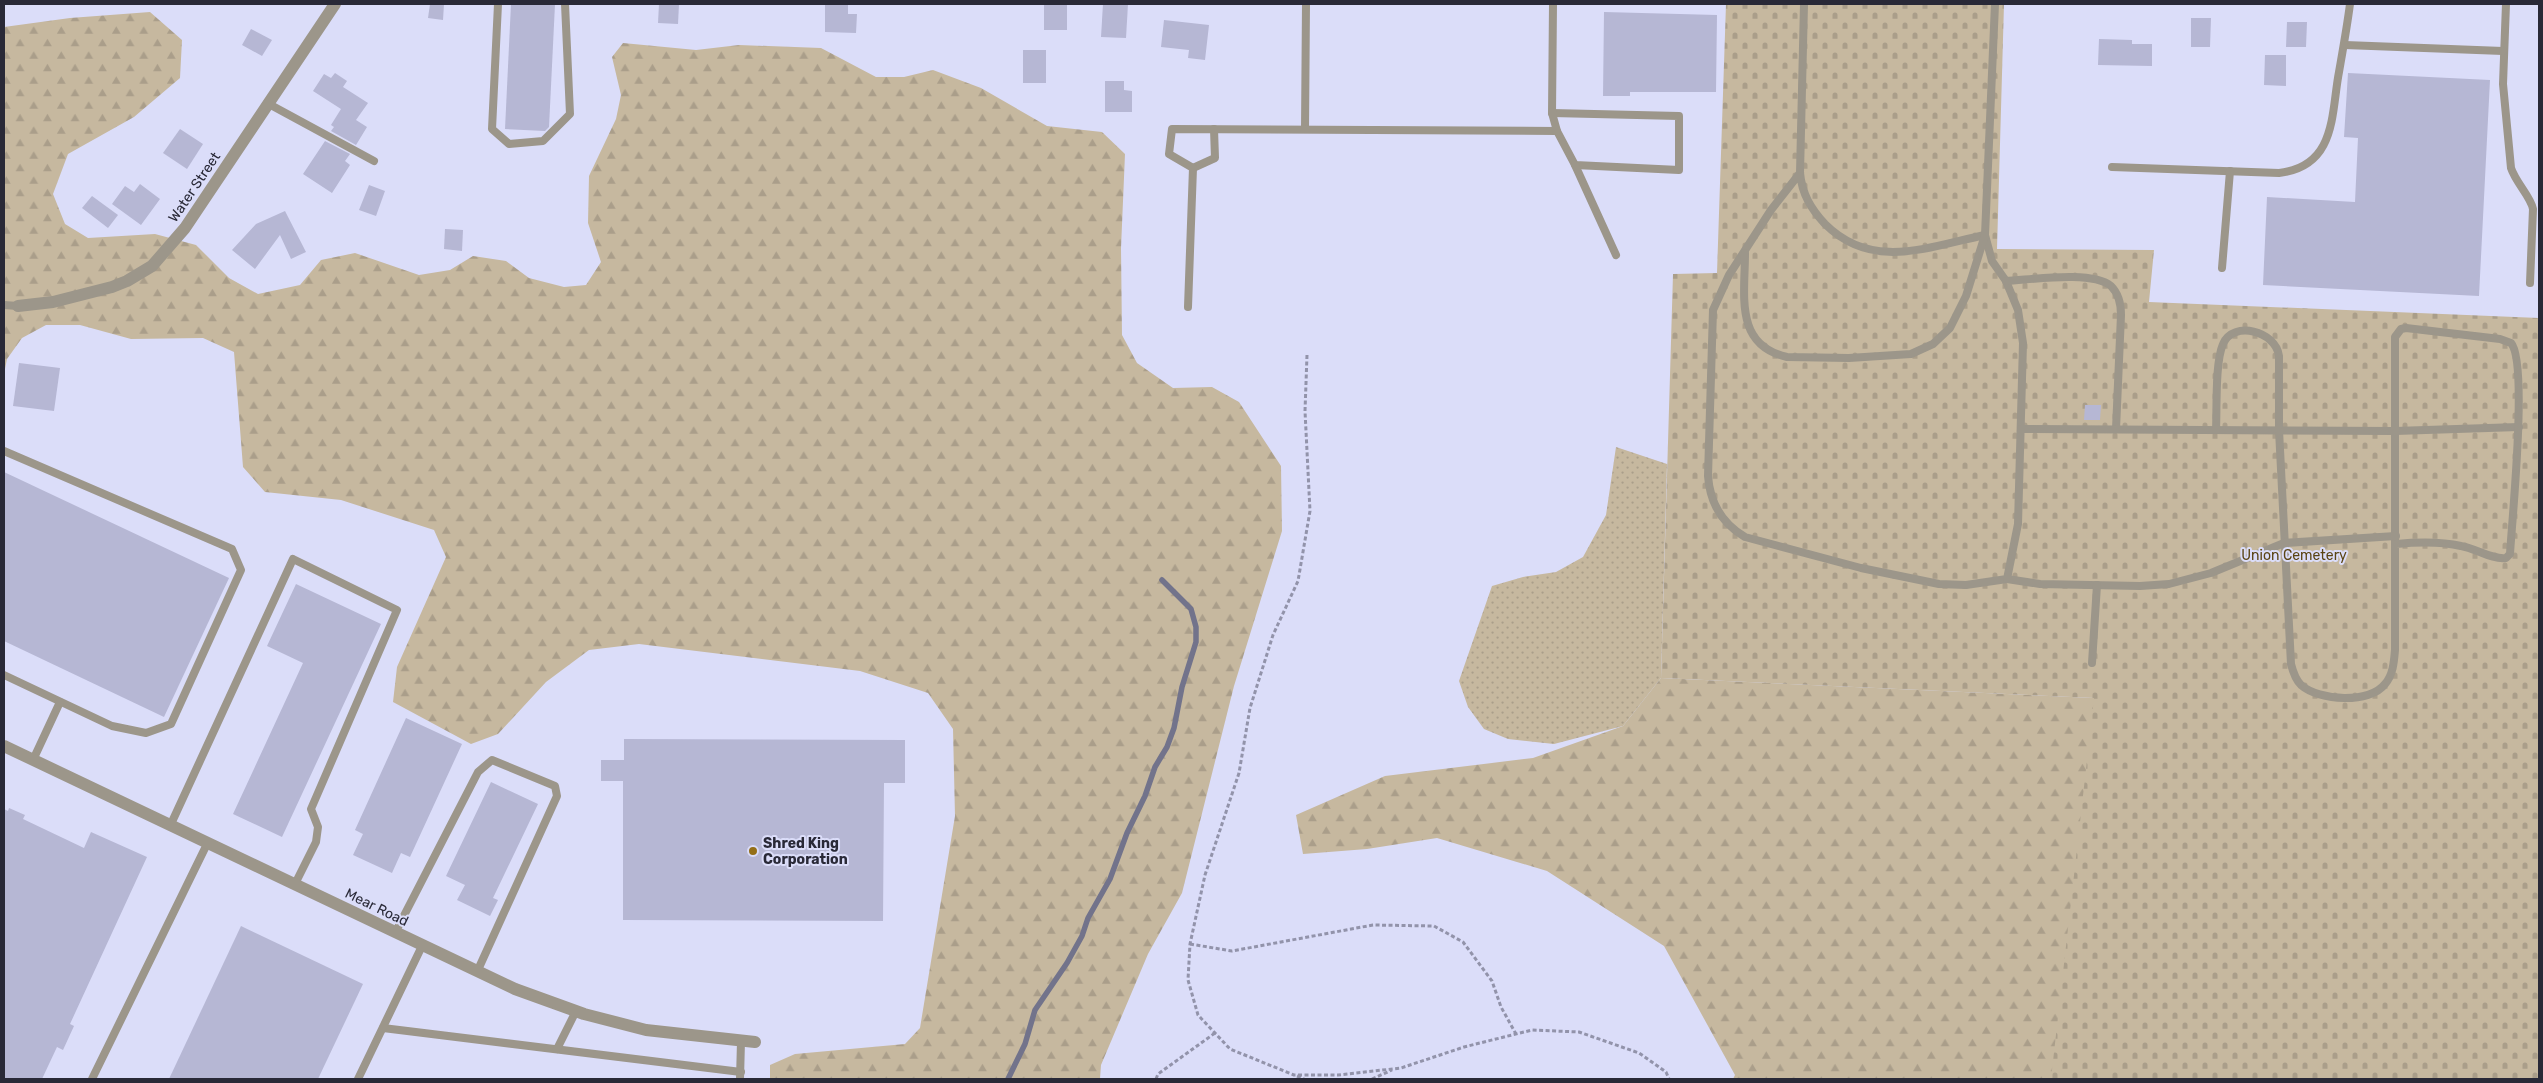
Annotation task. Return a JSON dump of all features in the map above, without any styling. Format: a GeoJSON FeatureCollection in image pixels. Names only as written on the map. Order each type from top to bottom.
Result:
{"type":"FeatureCollection","features":[{"type":"Feature","properties":{"kind":"street","name":"Water Street"},"geometry":{"type":"LineString","coordinates":[[18,306],[54,302],[112,287],[127,282],[152,266],[185,228],[335,4]]}},
{"type":"Feature","properties":{"kind":"street","name":"Mear Road"},"geometry":{"type":"LineString","coordinates":[[4,746],[514,988],[576,1011],[646,1030],[755,1042]]}},
{"type":"Feature","properties":{"kind":"lane"},"geometry":{"type":"LineString","coordinates":[[498,4],[492,130],[509,144],[543,141],[570,114],[565,4]]}},
{"type":"Feature","properties":{"kind":"lane"},"geometry":{"type":"LineString","coordinates":[[1305,129],[1306,4]]}},
{"type":"Feature","properties":{"kind":"lane"},"geometry":{"type":"LineString","coordinates":[[1553,4],[1552,113],[1557,131],[1575,165],[1616,256]]}},
{"type":"Feature","properties":{"kind":"lane"},"geometry":{"type":"LineString","coordinates":[[1804,4],[1800,173],[1804,196],[1821,220],[1836,235],[1862,249],[1894,252],[1985,235]]}},
{"type":"Feature","properties":{"kind":"lane"},"geometry":{"type":"LineString","coordinates":[[1745,253],[1745,316],[1750,331],[1761,346],[1778,355],[1787,357],[1893,357],[1922,350],[1942,337],[1950,328],[1966,296],[1985,235],[1995,4]]}},
{"type":"Feature","properties":{"kind":"lane"},"geometry":{"type":"LineString","coordinates":[[2112,167],[2290,172],[2299,168],[2316,155],[2333,123],[2350,4]]}},
{"type":"Feature","properties":{"kind":"lane"},"geometry":{"type":"LineString","coordinates":[[2506,4],[2504,84],[2511,168],[2533,209],[2530,283]]}},
{"type":"Feature","properties":{"kind":"lane"},"geometry":{"type":"LineString","coordinates":[[2345,45],[2504,51]]}},
{"type":"Feature","properties":{"kind":"lane"},"geometry":{"type":"LineString","coordinates":[[268,103],[374,160]]}},
{"type":"Feature","properties":{"kind":"lane"},"geometry":{"type":"LineString","coordinates":[[1552,113],[1679,116],[1679,170],[1575,165]]}},
{"type":"Feature","properties":{"kind":"lane"},"geometry":{"type":"LineString","coordinates":[[1193,168],[1169,154],[1172,128],[1557,131]]}},
{"type":"Feature","properties":{"kind":"lane"},"geometry":{"type":"LineString","coordinates":[[1193,168],[1215,158],[1214,128]]}},
{"type":"Feature","properties":{"kind":"lane"},"geometry":{"type":"LineString","coordinates":[[1188,308],[1193,168]]}},
{"type":"Feature","properties":{"kind":"lane"},"geometry":{"type":"LineString","coordinates":[[2222,268],[2230,171]]}},
{"type":"Feature","properties":{"kind":"lane"},"geometry":{"type":"LineString","coordinates":[[1800,173],[1771,210],[1729,276],[1717,299],[1712,322],[1708,482],[1712,500],[1733,530],[1756,542],[1917,580],[1952,585],[2007,579],[2031,584],[2150,586],[2186,581],[2284,543],[2396,540],[2435,542],[2470,547],[2500,558],[2508,556],[2519,427],[2516,352],[2511,343],[2500,339],[2406,328],[2397,332],[2394,342],[2396,540],[2395,650],[2390,675],[2385,685],[2373,693],[2344,698],[2315,693],[2301,685],[2294,674],[2291,664],[2284,543],[2279,430],[2278,351],[2269,337],[2260,333],[2244,332],[2229,336],[2222,345],[2216,430]]}},
{"type":"Feature","properties":{"kind":"lane"},"geometry":{"type":"LineString","coordinates":[[1985,235],[1992,261],[2006,281],[2022,326],[2018,524],[2007,579]]}},
{"type":"Feature","properties":{"kind":"lane"},"geometry":{"type":"LineString","coordinates":[[2006,281],[2089,278],[2104,282],[2116,292],[2120,299],[2121,315],[2116,429]]}},
{"type":"Feature","properties":{"kind":"lane"},"geometry":{"type":"LineString","coordinates":[[4,305],[18,306]]}},
{"type":"Feature","properties":{"kind":"lane"},"geometry":{"type":"LineString","coordinates":[[2021,429],[2395,431],[2519,427]]}},
{"type":"Feature","properties":{"kind":"lane"},"geometry":{"type":"LineString","coordinates":[[4,451],[232,549],[241,570],[171,724],[146,733],[112,726],[4,675]]}},
{"type":"Feature","properties":{"kind":"lane"},"geometry":{"type":"LineString","coordinates":[[171,824],[293,559],[397,610],[311,809],[318,828],[316,842],[295,884]]}},
{"type":"Feature","properties":{"kind":"lane"},"geometry":{"type":"LineString","coordinates":[[2092,663],[2097,585]]}},
{"type":"Feature","properties":{"kind":"lane"},"geometry":{"type":"LineString","coordinates":[[33,760],[60,702]]}},
{"type":"Feature","properties":{"kind":"lane"},"geometry":{"type":"LineString","coordinates":[[395,933],[478,772],[492,760],[555,786],[557,796],[477,972]]}},
{"type":"Feature","properties":{"kind":"lane"},"geometry":{"type":"LineString","coordinates":[[92,1079],[208,842]]}},
{"type":"Feature","properties":{"kind":"lane"},"geometry":{"type":"LineString","coordinates":[[358,1079],[422,946]]}},
{"type":"Feature","properties":{"kind":"lane"},"geometry":{"type":"LineString","coordinates":[[556,1049],[576,1011]]}},
{"type":"Feature","properties":{"kind":"lane"},"geometry":{"type":"LineString","coordinates":[[383,1028],[556,1049],[741,1075],[741,1041]]}},
{"type":"Feature","properties":{"kind":"path"},"geometry":{"type":"LineString","coordinates":[[1304,1079],[1230,1049],[1198,1015],[1188,980],[1190,944],[1204,875],[1239,773],[1250,708],[1273,635],[1298,581],[1310,511],[1304,412],[1307,355]]}},
{"type":"Feature","properties":{"kind":"path"},"geometry":{"type":"LineString","coordinates":[[1190,944],[1232,951],[1373,925],[1434,926],[1463,942],[1492,981],[1501,1007],[1516,1034]]}},
{"type":"Feature","properties":{"kind":"path"},"geometry":{"type":"LineString","coordinates":[[1372,1079],[1396,1069],[1464,1047],[1532,1030],[1579,1032],[1639,1053],[1666,1072],[1669,1079]]}},
{"type":"Feature","properties":{"kind":"path"},"geometry":{"type":"LineString","coordinates":[[1156,1079],[1158,1074],[1215,1033]]}},
{"type":"Feature","properties":{"kind":"path"},"geometry":{"type":"LineString","coordinates":[[1294,1075],[1338,1075],[1396,1069]]}},
{"type":"Feature","properties":{"kind":"green space","name":"Union Cemetery"},"geometry":{"type":"Polygon","coordinates":[[[1726,4],[2004,4],[1997,249],[2154,250],[2149,302],[2539,318],[2539,1079],[2051,1079],[2094,698],[1661,678],[1673,274],[1717,273],[1726,4]]]}},
{"type":"Feature","properties":{"kind":"green space"},"geometry":{"type":"Polygon","coordinates":[[[150,12],[182,40],[180,78],[134,117],[68,154],[53,194],[65,224],[88,238],[155,234],[196,245],[229,278],[258,294],[300,285],[321,260],[355,253],[419,275],[450,270],[473,256],[506,261],[529,278],[564,287],[586,285],[601,262],[588,223],[589,176],[616,119],[621,95],[612,57],[623,43],[696,50],[739,45],[821,48],[876,77],[904,77],[933,70],[981,88],[1047,126],[1102,132],[1125,154],[1121,248],[1122,335],[1137,363],[1173,388],[1212,387],[1239,402],[1281,466],[1282,531],[1234,686],[1182,893],[1148,954],[1101,1065],[1100,1079],[770,1079],[770,1065],[795,1054],[905,1044],[920,1028],[955,816],[953,729],[928,693],[860,671],[639,644],[589,650],[546,682],[498,734],[471,744],[393,702],[397,667],[446,557],[434,530],[341,500],[265,492],[243,467],[234,352],[203,338],[131,339],[80,325],[46,325],[22,338],[7,359],[4,374],[4,27],[70,18],[150,12]]]}},
{"type":"Feature","properties":{"kind":"green space"},"geometry":{"type":"Polygon","coordinates":[[[1616,447],[1667,464],[1661,678],[1623,726],[1554,744],[1508,739],[1484,729],[1468,707],[1459,681],[1492,586],[1523,577],[1556,572],[1583,557],[1606,515],[1616,447]]]}},
{"type":"Feature","properties":{"kind":"green space"},"geometry":{"type":"Polygon","coordinates":[[[1661,678],[2094,698],[2539,1079],[1733,1079],[1735,1075],[1664,946],[1547,871],[1437,838],[1367,849],[1303,854],[1296,815],[1385,776],[1533,758],[1623,726],[1661,678]]]}},
{"type":"Feature","properties":{"kind":"building"},"geometry":{"type":"Polygon","coordinates":[[[430,4],[444,4],[443,20],[428,18],[430,4]]]}},
{"type":"Feature","properties":{"kind":"building"},"geometry":{"type":"Polygon","coordinates":[[[511,4],[555,4],[549,127],[545,131],[505,129],[511,4]]]}},
{"type":"Feature","properties":{"kind":"building"},"geometry":{"type":"Polygon","coordinates":[[[659,4],[679,4],[678,24],[658,23],[659,4]]]}},
{"type":"Feature","properties":{"kind":"building"},"geometry":{"type":"Polygon","coordinates":[[[825,4],[848,4],[848,14],[857,14],[856,33],[825,32],[825,4]]]}},
{"type":"Feature","properties":{"kind":"building"},"geometry":{"type":"Polygon","coordinates":[[[1044,4],[1067,4],[1067,30],[1044,30],[1044,4]]]}},
{"type":"Feature","properties":{"kind":"building"},"geometry":{"type":"Polygon","coordinates":[[[1103,4],[1128,4],[1126,38],[1101,37],[1103,4]]]}},
{"type":"Feature","properties":{"kind":"building"},"geometry":{"type":"Polygon","coordinates":[[[1604,12],[1717,15],[1716,92],[1630,92],[1630,96],[1603,96],[1604,12]]]}},
{"type":"Feature","properties":{"kind":"building"},"geometry":{"type":"Polygon","coordinates":[[[2191,18],[2211,18],[2210,47],[2191,47],[2191,18]]]}},
{"type":"Feature","properties":{"kind":"building"},"geometry":{"type":"Polygon","coordinates":[[[1164,20],[1209,25],[1205,60],[1188,58],[1189,50],[1161,47],[1164,20]]]}},
{"type":"Feature","properties":{"kind":"building"},"geometry":{"type":"Polygon","coordinates":[[[2287,22],[2307,22],[2306,47],[2286,47],[2287,22]]]}},
{"type":"Feature","properties":{"kind":"building"},"geometry":{"type":"Polygon","coordinates":[[[251,29],[272,40],[262,56],[242,45],[251,29]]]}},
{"type":"Feature","properties":{"kind":"building"},"geometry":{"type":"Polygon","coordinates":[[[2099,39],[2132,40],[2132,44],[2152,44],[2152,66],[2098,65],[2099,39]]]}},
{"type":"Feature","properties":{"kind":"building"},"geometry":{"type":"Polygon","coordinates":[[[1023,50],[1046,50],[1046,83],[1023,83],[1023,50]]]}},
{"type":"Feature","properties":{"kind":"building"},"geometry":{"type":"Polygon","coordinates":[[[2265,55],[2286,55],[2286,86],[2264,85],[2265,55]]]}},
{"type":"Feature","properties":{"kind":"building"},"geometry":{"type":"Polygon","coordinates":[[[335,73],[347,81],[343,87],[368,103],[356,120],[367,127],[356,145],[331,131],[334,127],[331,125],[341,109],[313,91],[324,74],[331,78],[335,73]]]}},
{"type":"Feature","properties":{"kind":"building"},"geometry":{"type":"Polygon","coordinates":[[[2348,73],[2490,80],[2479,296],[2263,285],[2267,197],[2355,202],[2358,138],[2344,137],[2348,73]]]}},
{"type":"Feature","properties":{"kind":"building"},"geometry":{"type":"Polygon","coordinates":[[[1105,81],[1124,81],[1124,90],[1132,91],[1132,112],[1105,112],[1105,81]]]}},
{"type":"Feature","properties":{"kind":"building"},"geometry":{"type":"Polygon","coordinates":[[[180,129],[203,144],[187,169],[163,153],[180,129]]]}},
{"type":"Feature","properties":{"kind":"building"},"geometry":{"type":"Polygon","coordinates":[[[325,141],[350,154],[345,161],[350,165],[332,193],[303,174],[325,141]]]}},
{"type":"Feature","properties":{"kind":"building"},"geometry":{"type":"Polygon","coordinates":[[[140,184],[160,199],[141,225],[112,204],[125,186],[134,192],[140,184]]]}},
{"type":"Feature","properties":{"kind":"building"},"geometry":{"type":"Polygon","coordinates":[[[369,185],[385,191],[376,216],[359,210],[369,185]]]}},
{"type":"Feature","properties":{"kind":"building"},"geometry":{"type":"Polygon","coordinates":[[[92,196],[118,215],[108,228],[82,208],[92,196]]]}},
{"type":"Feature","properties":{"kind":"building"},"geometry":{"type":"Polygon","coordinates":[[[285,211],[306,252],[291,259],[280,235],[255,269],[232,250],[256,224],[285,211]]]}},
{"type":"Feature","properties":{"kind":"building"},"geometry":{"type":"Polygon","coordinates":[[[445,229],[463,230],[462,251],[444,249],[445,229]]]}},
{"type":"Feature","properties":{"kind":"building"},"geometry":{"type":"Polygon","coordinates":[[[19,363],[60,368],[54,411],[13,406],[19,363]]]}},
{"type":"Feature","properties":{"kind":"building"},"geometry":{"type":"Polygon","coordinates":[[[2085,405],[2101,405],[2100,420],[2084,420],[2085,405]]]}},
{"type":"Feature","properties":{"kind":"building"},"geometry":{"type":"Polygon","coordinates":[[[4,472],[229,578],[164,717],[4,641],[4,472]]]}},
{"type":"Feature","properties":{"kind":"building"},"geometry":{"type":"Polygon","coordinates":[[[296,584],[381,624],[282,837],[233,814],[303,663],[267,646],[296,584]]]}},
{"type":"Feature","properties":{"kind":"building"},"geometry":{"type":"Polygon","coordinates":[[[406,718],[462,744],[410,857],[401,853],[392,873],[353,855],[363,834],[355,830],[406,718]]]}},
{"type":"Feature","properties":{"kind":"building","name":"Shred King Corporation"},"geometry":{"type":"Polygon","coordinates":[[[624,739],[905,740],[905,783],[884,783],[883,921],[623,920],[623,781],[601,781],[601,760],[624,760],[624,739]]]}},
{"type":"Feature","properties":{"kind":"building"},"geometry":{"type":"Polygon","coordinates":[[[491,782],[538,804],[493,898],[498,900],[490,916],[457,900],[465,885],[446,876],[491,782]]]}},
{"type":"Feature","properties":{"kind":"building"},"geometry":{"type":"Polygon","coordinates":[[[9,808],[25,815],[23,819],[84,848],[91,832],[147,857],[70,1024],[74,1026],[63,1050],[57,1047],[42,1079],[4,1079],[4,809],[8,811],[9,808]]]}},
{"type":"Feature","properties":{"kind":"building"},"geometry":{"type":"Polygon","coordinates":[[[241,926],[363,984],[318,1079],[169,1079],[241,926]]]}},
{"type":"Feature","properties":{"kind":"waterway"},"geometry":{"type":"LineString","coordinates":[[1008,1079],[1025,1044],[1035,1010],[1067,963],[1082,936],[1088,918],[1110,879],[1127,833],[1174,728],[1182,687],[1196,642],[1196,627],[1191,609],[1162,580]]}},
{"type":"Feature","properties":{"kind":"place","name":"Shred King Corporation"},"geometry":{"type":"Point","coordinates":[753,851]}}]}
